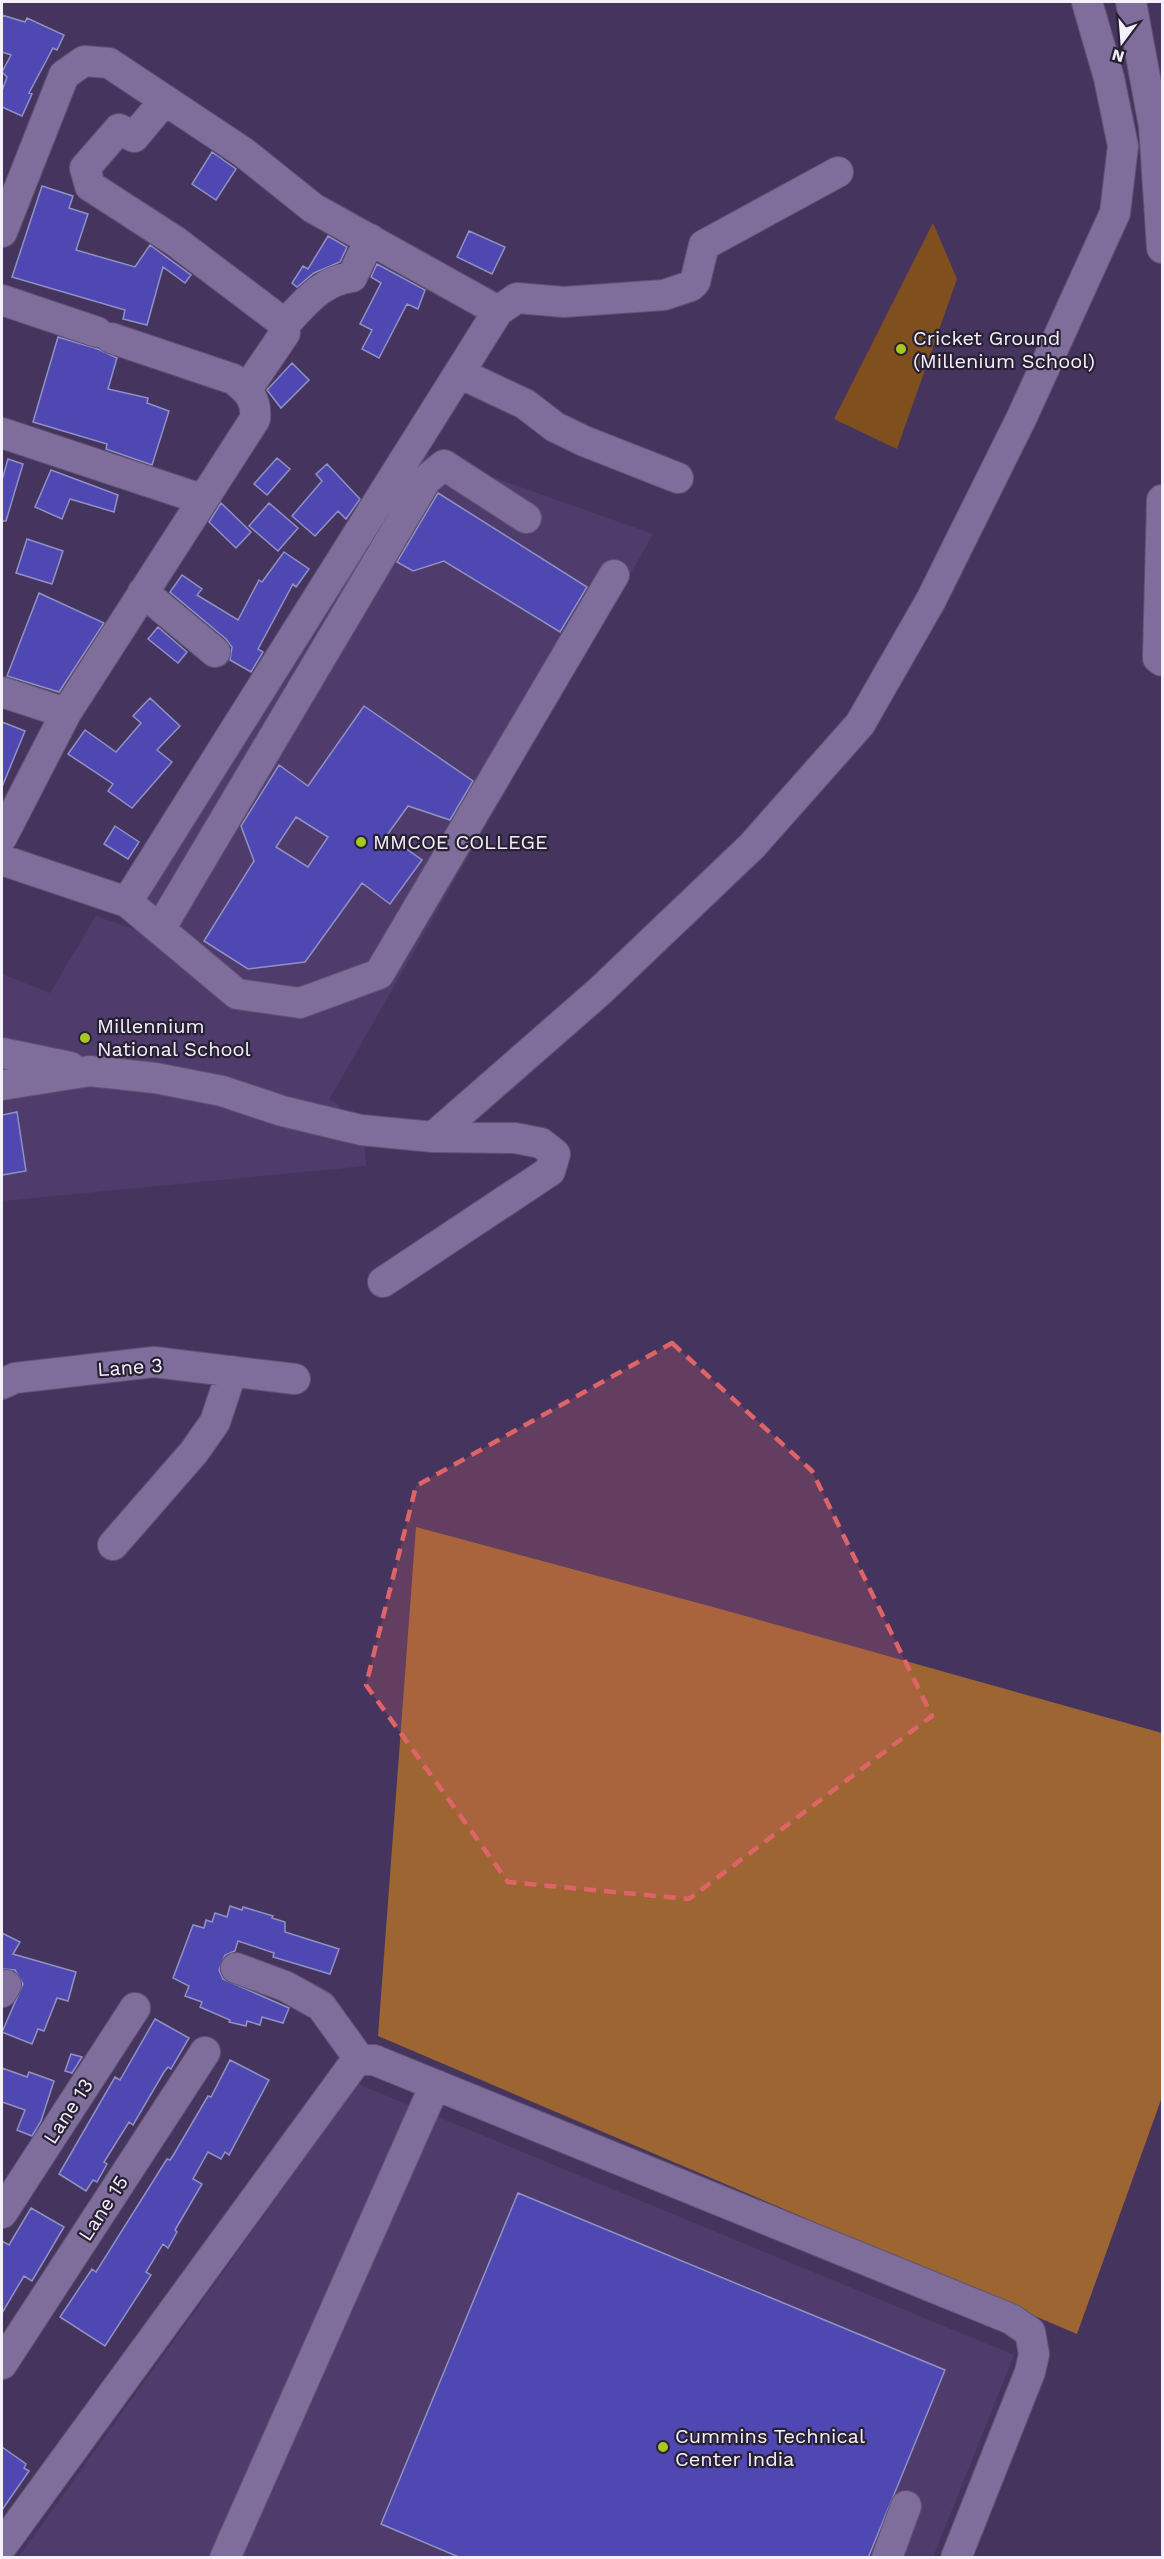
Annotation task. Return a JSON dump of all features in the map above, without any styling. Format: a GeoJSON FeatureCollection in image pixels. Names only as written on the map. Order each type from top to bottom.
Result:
{"type":"FeatureCollection","features":[{"type":"Feature","properties":{"kind":"street"},"geometry":{"type":"LineString","coordinates":[[433,1137],[600,991],[752,846],[860,724],[931,600],[1021,420],[1115,213],[1123,146],[1109,78],[1087,2]]}},
{"type":"Feature","properties":{"kind":"street"},"geometry":{"type":"LineString","coordinates":[[1131,2],[1154,126],[1162,248]]}},
{"type":"Feature","properties":{"kind":"street"},"geometry":{"type":"LineString","coordinates":[[2,232],[64,75],[84,61],[109,63],[243,152],[313,208],[498,311]]}},
{"type":"Feature","properties":{"kind":"street"},"geometry":{"type":"LineString","coordinates":[[165,100],[134,137],[119,129],[91,160],[85,168],[90,186],[175,241],[285,324]]}},
{"type":"Feature","properties":{"kind":"street"},"geometry":{"type":"LineString","coordinates":[[127,902],[498,311],[507,302],[526,297],[564,302],[675,293],[695,282],[704,245],[838,172]]}},
{"type":"Feature","properties":{"kind":"street"},"geometry":{"type":"LineString","coordinates":[[246,389],[285,333],[285,324],[322,286],[335,279],[352,277],[370,239]]}},
{"type":"Feature","properties":{"kind":"street"},"geometry":{"type":"LineString","coordinates":[[2,300],[233,379],[253,398],[255,419],[66,713],[2,837]]}},
{"type":"Feature","properties":{"kind":"street"},"geometry":{"type":"LineString","coordinates":[[459,373],[525,405],[555,427],[584,441],[678,478]]}},
{"type":"Feature","properties":{"kind":"street"},"geometry":{"type":"LineString","coordinates":[[2,433],[201,500]]}},
{"type":"Feature","properties":{"kind":"street"},"geometry":{"type":"LineString","coordinates":[[160,929],[426,480],[444,465],[526,518]]}},
{"type":"Feature","properties":{"kind":"street"},"geometry":{"type":"LineString","coordinates":[[1162,500],[1158,658],[1162,661]]}},
{"type":"Feature","properties":{"kind":"street"},"geometry":{"type":"LineString","coordinates":[[2,860],[127,902],[237,994],[300,1003],[378,974],[614,575]]}},
{"type":"Feature","properties":{"kind":"street"},"geometry":{"type":"LineString","coordinates":[[143,592],[215,652]]}},
{"type":"Feature","properties":{"kind":"street"},"geometry":{"type":"LineString","coordinates":[[2,692],[66,713]]}},
{"type":"Feature","properties":{"kind":"street"},"geometry":{"type":"LineString","coordinates":[[2,1053],[90,1071],[154,1078],[222,1091],[282,1111],[361,1130],[433,1137],[516,1138],[541,1143],[555,1154],[550,1171],[383,1282]]}},
{"type":"Feature","properties":{"kind":"street"},"geometry":{"type":"LineString","coordinates":[[2,1085],[90,1071]]}},
{"type":"Feature","properties":{"kind":"street","name":"Lane 3"},"geometry":{"type":"LineString","coordinates":[[2,1384],[15,1378],[154,1362],[295,1379]]}},
{"type":"Feature","properties":{"kind":"street"},"geometry":{"type":"LineString","coordinates":[[113,1545],[149,1501],[170,1481],[209,1429],[232,1371]]}},
{"type":"Feature","properties":{"kind":"street"},"geometry":{"type":"LineString","coordinates":[[236,1968],[285,1986],[321,2006],[360,2060]]}},
{"type":"Feature","properties":{"kind":"street","name":"Lane 13"},"geometry":{"type":"LineString","coordinates":[[2,2213],[135,2008]]}},
{"type":"Feature","properties":{"kind":"street","name":"Lane 15"},"geometry":{"type":"LineString","coordinates":[[2,2364],[205,2052]]}},
{"type":"Feature","properties":{"kind":"street"},"geometry":{"type":"LineString","coordinates":[[2,2546],[352,2065],[360,2060],[374,2060],[1011,2319],[1030,2332],[1034,2354],[1030,2373],[956,2558]]}},
{"type":"Feature","properties":{"kind":"street"},"geometry":{"type":"LineString","coordinates":[[225,2558],[435,2085]]}},
{"type":"Feature","properties":{"kind":"street"},"geometry":{"type":"LineString","coordinates":[[887,2558],[906,2506]]}},
{"type":"Feature","properties":{"kind":"highlighted area"},"geometry":{"type":"Polygon","coordinates":[[[672,1343],[812,1471],[932,1716],[689,1899],[508,1882],[366,1685],[416,1486],[672,1343]]]}},
{"type":"Feature","properties":{"kind":"shaded area","name":"Cricket Ground (Millenium School)"},"geometry":{"type":"Polygon","coordinates":[[[933,223],[957,279],[897,449],[834,419],[933,223]]]}},
{"type":"Feature","properties":{"kind":"shaded area"},"geometry":{"type":"Polygon","coordinates":[[[421,452],[653,534],[329,1100],[335,1102],[364,1137],[366,1166],[2,1201],[2,974],[50,993],[96,916],[139,931],[156,877],[421,452]]]}},
{"type":"Feature","properties":{"kind":"shaded area"},"geometry":{"type":"Polygon","coordinates":[[[416,1527],[724,1610],[1162,1733],[1162,2097],[1077,2334],[378,2036],[416,1527]]]}},
{"type":"Feature","properties":{"kind":"shaded area"},"geometry":{"type":"Polygon","coordinates":[[[358,2084],[1014,2355],[933,2557],[18,2558],[358,2084]]]}},
{"type":"Feature","properties":{"kind":"building"},"geometry":{"type":"Polygon","coordinates":[[[2,15],[25,22],[27,18],[64,35],[57,50],[53,48],[29,93],[32,94],[22,116],[2,107],[2,91],[7,77],[2,72],[11,55],[2,52],[2,15]]]}},
{"type":"Feature","properties":{"kind":"building"},"geometry":{"type":"Polygon","coordinates":[[[212,152],[236,169],[216,200],[192,184],[212,152]]]}},
{"type":"Feature","properties":{"kind":"building"},"geometry":{"type":"Polygon","coordinates":[[[42,186],[73,196],[69,208],[88,214],[76,250],[135,267],[150,245],[191,275],[185,283],[163,267],[147,325],[123,319],[125,310],[12,277],[42,186]]]}},
{"type":"Feature","properties":{"kind":"building"},"geometry":{"type":"Polygon","coordinates":[[[469,231],[505,247],[492,274],[457,257],[469,231]]]}},
{"type":"Feature","properties":{"kind":"building"},"geometry":{"type":"Polygon","coordinates":[[[328,236],[347,247],[340,262],[314,273],[297,287],[292,283],[303,266],[308,269],[328,236]]]}},
{"type":"Feature","properties":{"kind":"building"},"geometry":{"type":"Polygon","coordinates":[[[377,264],[425,290],[418,309],[407,304],[379,358],[362,349],[372,330],[360,324],[381,283],[371,277],[377,264]]]}},
{"type":"Feature","properties":{"kind":"building"},"geometry":{"type":"Polygon","coordinates":[[[58,337],[98,349],[117,358],[108,389],[148,398],[147,403],[169,411],[152,465],[106,449],[107,444],[33,422],[58,337]]]}},
{"type":"Feature","properties":{"kind":"building"},"geometry":{"type":"Polygon","coordinates":[[[292,363],[309,380],[281,408],[267,390],[292,363]]]}},
{"type":"Feature","properties":{"kind":"building"},"geometry":{"type":"Polygon","coordinates":[[[277,458],[290,469],[267,495],[254,484],[277,458]]]}},
{"type":"Feature","properties":{"kind":"building"},"geometry":{"type":"Polygon","coordinates":[[[8,459],[23,464],[6,521],[2,521],[2,480],[8,459]]]}},
{"type":"Feature","properties":{"kind":"building"},"geometry":{"type":"Polygon","coordinates":[[[327,464],[360,499],[346,519],[338,511],[315,536],[292,516],[322,481],[316,474],[327,464]]]}},
{"type":"Feature","properties":{"kind":"building"},"geometry":{"type":"Polygon","coordinates":[[[51,470],[118,495],[114,512],[70,499],[62,519],[35,507],[51,470]]]}},
{"type":"Feature","properties":{"kind":"building"},"geometry":{"type":"Polygon","coordinates":[[[438,493],[587,587],[560,632],[444,561],[413,571],[397,562],[438,493]]]}},
{"type":"Feature","properties":{"kind":"building"},"geometry":{"type":"Polygon","coordinates":[[[221,503],[251,532],[236,548],[209,522],[221,503]]]}},
{"type":"Feature","properties":{"kind":"building"},"geometry":{"type":"Polygon","coordinates":[[[269,503],[298,528],[278,551],[249,526],[269,503]]]}},
{"type":"Feature","properties":{"kind":"building"},"geometry":{"type":"Polygon","coordinates":[[[27,539],[63,551],[52,584],[16,573],[27,539]]]}},
{"type":"Feature","properties":{"kind":"building"},"geometry":{"type":"Polygon","coordinates":[[[284,552],[309,569],[296,587],[293,584],[258,649],[263,652],[251,672],[230,660],[232,647],[226,639],[170,592],[182,575],[202,589],[197,595],[238,620],[259,580],[262,582],[284,552]]]}},
{"type":"Feature","properties":{"kind":"building"},"geometry":{"type":"Polygon","coordinates":[[[39,593],[104,623],[59,692],[7,676],[39,593]]]}},
{"type":"Feature","properties":{"kind":"building"},"geometry":{"type":"Polygon","coordinates":[[[158,627],[187,652],[178,663],[148,639],[158,627]]]}},
{"type":"Feature","properties":{"kind":"building"},"geometry":{"type":"Polygon","coordinates":[[[150,698],[180,726],[157,750],[172,762],[132,808],[108,791],[113,784],[68,754],[85,730],[116,752],[141,723],[133,716],[150,698]]]}},
{"type":"Feature","properties":{"kind":"building","name":"MMCOE COLLEGE"},"geometry":{"type":"Polygon","coordinates":[[[364,706],[473,781],[450,820],[408,806],[387,835],[422,860],[390,904],[362,883],[305,962],[248,969],[204,941],[254,861],[241,826],[279,765],[308,786],[364,706]],[[296,817],[276,847],[308,867],[328,837],[296,817]]]}},
{"type":"Feature","properties":{"kind":"building"},"geometry":{"type":"Polygon","coordinates":[[[2,722],[25,731],[2,787],[2,722]]]}},
{"type":"Feature","properties":{"kind":"building"},"geometry":{"type":"Polygon","coordinates":[[[115,826],[139,842],[128,859],[104,844],[115,826]]]}},
{"type":"Feature","properties":{"kind":"building"},"geometry":{"type":"Polygon","coordinates":[[[17,1112],[26,1171],[2,1175],[2,1115],[17,1112]]]}},
{"type":"Feature","properties":{"kind":"building"},"geometry":{"type":"Polygon","coordinates":[[[230,1906],[242,1910],[243,1907],[273,1916],[272,1918],[285,1922],[285,1932],[339,1949],[330,1974],[273,1957],[274,1953],[238,1941],[235,1951],[225,1955],[219,1970],[223,1979],[289,2008],[283,2023],[262,2017],[260,2025],[247,2021],[246,2026],[229,2022],[230,2020],[200,2007],[202,2002],[185,1996],[189,1986],[173,1978],[193,1925],[204,1928],[206,1920],[212,1922],[215,1913],[227,1917],[230,1906]]]}},
{"type":"Feature","properties":{"kind":"building"},"geometry":{"type":"Polygon","coordinates":[[[2,1933],[20,1942],[13,1954],[76,1972],[68,2001],[57,1998],[44,2031],[38,2029],[32,2044],[2,2032],[23,1984],[15,1970],[2,1969],[2,1933]]]}},
{"type":"Feature","properties":{"kind":"building"},"geometry":{"type":"Polygon","coordinates":[[[155,2019],[189,2038],[171,2069],[168,2067],[164,2072],[133,2125],[129,2122],[104,2162],[107,2164],[97,2182],[93,2180],[86,2191],[59,2174],[115,2077],[120,2080],[155,2019]]]}},
{"type":"Feature","properties":{"kind":"building"},"geometry":{"type":"Polygon","coordinates":[[[71,2054],[82,2057],[72,2073],[65,2071],[71,2054]]]}},
{"type":"Feature","properties":{"kind":"building"},"geometry":{"type":"Polygon","coordinates":[[[230,2060],[269,2080],[229,2155],[225,2152],[221,2159],[208,2152],[193,2179],[202,2184],[175,2230],[177,2232],[168,2248],[163,2244],[146,2272],[151,2275],[105,2346],[60,2317],[92,2269],[96,2272],[167,2159],[170,2160],[174,2154],[208,2096],[211,2097],[230,2060]]]}},
{"type":"Feature","properties":{"kind":"building"},"geometry":{"type":"Polygon","coordinates":[[[2,2068],[27,2077],[29,2072],[54,2081],[41,2121],[32,2136],[17,2130],[25,2110],[2,2102],[2,2068]]]}},
{"type":"Feature","properties":{"kind":"building","name":"Cummins Technical Center India"},"geometry":{"type":"Polygon","coordinates":[[[518,2193],[945,2370],[868,2558],[461,2558],[381,2524],[518,2193]]]}},
{"type":"Feature","properties":{"kind":"building"},"geometry":{"type":"Polygon","coordinates":[[[31,2208],[64,2227],[32,2281],[24,2276],[2,2313],[2,2241],[9,2245],[31,2208]]]}},
{"type":"Feature","properties":{"kind":"building"},"geometry":{"type":"Polygon","coordinates":[[[2,2447],[26,2464],[24,2468],[29,2471],[2,2510],[2,2447]]]}},
{"type":"Feature","properties":{"kind":"place","name":"Cricket Ground (Millenium School)"},"geometry":{"type":"Point","coordinates":[901,349]}},
{"type":"Feature","properties":{"kind":"place","name":"MMCOE COLLEGE"},"geometry":{"type":"Point","coordinates":[361,842]}},
{"type":"Feature","properties":{"kind":"place","name":"Millennium National School"},"geometry":{"type":"Point","coordinates":[85,1038]}},
{"type":"Feature","properties":{"kind":"place","name":"Cummins Technical Center India"},"geometry":{"type":"Point","coordinates":[663,2447]}}]}
